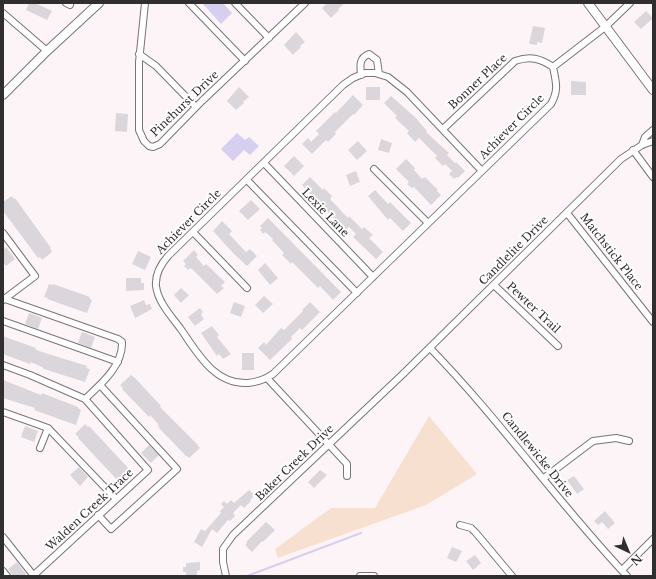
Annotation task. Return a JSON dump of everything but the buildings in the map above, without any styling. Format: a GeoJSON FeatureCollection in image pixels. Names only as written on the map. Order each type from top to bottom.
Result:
{"type":"FeatureCollection","features":[{"type":"Feature","properties":{"kind":"main road"},"geometry":{"type":"LineString","coordinates":[[3,96],[47,51],[99,3]]}},
{"type":"Feature","properties":{"kind":"main road"},"geometry":{"type":"LineString","coordinates":[[588,3],[653,90]]}},
{"type":"Feature","properties":{"kind":"street","name":"Pinehurst Drive"},"geometry":{"type":"LineString","coordinates":[[145,3],[140,54],[139,130],[144,141],[149,146],[153,147],[160,144],[305,3]]}},
{"type":"Feature","properties":{"kind":"street"},"geometry":{"type":"LineString","coordinates":[[189,3],[244,61]]}},
{"type":"Feature","properties":{"kind":"street"},"geometry":{"type":"LineString","coordinates":[[235,3],[268,38]]}},
{"type":"Feature","properties":{"kind":"street"},"geometry":{"type":"LineString","coordinates":[[553,67],[605,27],[630,3]]}},
{"type":"Feature","properties":{"kind":"street"},"geometry":{"type":"LineString","coordinates":[[3,13],[47,51]]}},
{"type":"Feature","properties":{"kind":"street"},"geometry":{"type":"LineString","coordinates":[[140,54],[156,66],[196,108]]}},
{"type":"Feature","properties":{"kind":"street"},"geometry":{"type":"LineString","coordinates":[[361,75],[361,61],[369,54],[377,60],[379,74]]}},
{"type":"Feature","properties":{"kind":"street","name":"Bonner Place"},"geometry":{"type":"LineString","coordinates":[[443,129],[515,61],[529,57],[538,58],[553,67]]}},
{"type":"Feature","properties":{"kind":"street","name":"Achiever Circle"},"geometry":{"type":"LineString","coordinates":[[482,171],[407,92],[388,77],[379,74],[365,73],[353,78],[343,85],[162,263],[159,269],[156,286],[160,298],[166,309],[200,356],[218,374],[228,380],[240,383],[251,383],[267,378],[287,361],[551,104],[557,91],[553,67]]}},
{"type":"Feature","properties":{"kind":"street","name":"Candlelite Drive"},"geometry":{"type":"LineString","coordinates":[[642,145],[645,137],[653,130]]}},
{"type":"Feature","properties":{"kind":"street","name":"Candlelite Drive"},"geometry":{"type":"LineString","coordinates":[[403,374],[621,159],[633,150],[653,141]]}},
{"type":"Feature","properties":{"kind":"street"},"geometry":{"type":"LineString","coordinates":[[633,150],[653,177]]}},
{"type":"Feature","properties":{"kind":"street","name":"Lexie Lane"},"geometry":{"type":"LineString","coordinates":[[264,163],[373,277]]}},
{"type":"Feature","properties":{"kind":"street"},"geometry":{"type":"LineString","coordinates":[[374,169],[428,223]]}},
{"type":"Feature","properties":{"kind":"street"},"geometry":{"type":"LineString","coordinates":[[247,180],[357,292]]}},
{"type":"Feature","properties":{"kind":"street","name":"Matchstick Place"},"geometry":{"type":"LineString","coordinates":[[567,213],[653,322]]}},
{"type":"Feature","properties":{"kind":"street"},"geometry":{"type":"LineString","coordinates":[[193,232],[247,288]]}},
{"type":"Feature","properties":{"kind":"street"},"geometry":{"type":"LineString","coordinates":[[3,233],[36,276],[4,300]]}},
{"type":"Feature","properties":{"kind":"street","name":"Pewter Trail"},"geometry":{"type":"LineString","coordinates":[[494,285],[558,346]]}},
{"type":"Feature","properties":{"kind":"street"},"geometry":{"type":"LineString","coordinates":[[4,300],[118,339],[122,342],[122,350],[118,362],[100,385],[85,399]]}},
{"type":"Feature","properties":{"kind":"street"},"geometry":{"type":"LineString","coordinates":[[3,320],[118,362]]}},
{"type":"Feature","properties":{"kind":"street","name":"Candlewicke Drive"},"geometry":{"type":"LineString","coordinates":[[430,348],[486,409],[569,510],[627,576]]}},
{"type":"Feature","properties":{"kind":"street","name":"Walden Creek Trace"},"geometry":{"type":"LineString","coordinates":[[3,365],[43,380],[85,399],[148,470],[34,576]]}},
{"type":"Feature","properties":{"kind":"street","name":"Baker Creek Drive"},"geometry":{"type":"LineString","coordinates":[[226,576],[223,562],[223,549],[233,536],[403,374]]}},
{"type":"Feature","properties":{"kind":"street"},"geometry":{"type":"LineString","coordinates":[[267,378],[347,464],[347,476]]}},
{"type":"Feature","properties":{"kind":"street"},"geometry":{"type":"LineString","coordinates":[[98,515],[111,529],[177,469],[100,385]]}},
{"type":"Feature","properties":{"kind":"street"},"geometry":{"type":"LineString","coordinates":[[3,412],[48,428],[116,499]]}},
{"type":"Feature","properties":{"kind":"street"},"geometry":{"type":"LineString","coordinates":[[40,448],[48,428]]}},
{"type":"Feature","properties":{"kind":"street"},"geometry":{"type":"LineString","coordinates":[[544,478],[593,442],[616,438],[629,441]]}},
{"type":"Feature","properties":{"kind":"street"},"geometry":{"type":"LineString","coordinates":[[460,525],[471,528],[512,576]]}},
{"type":"Feature","properties":{"kind":"street"},"geometry":{"type":"LineString","coordinates":[[3,537],[34,576]]}},
{"type":"Feature","properties":{"kind":"street"},"geometry":{"type":"LineString","coordinates":[[622,570],[653,539]]}},
{"type":"Feature","properties":{"kind":"street"},"geometry":{"type":"LineString","coordinates":[[3,571],[7,576]]}},
{"type":"Feature","properties":{"kind":"street"},"geometry":{"type":"LineString","coordinates":[[360,576],[374,576]]}},
{"type":"Feature","properties":{"kind":"shaded area"},"geometry":{"type":"Polygon","coordinates":[[[202,3],[223,3],[232,13],[221,24],[202,3]]]}},
{"type":"Feature","properties":{"kind":"shaded area"},"geometry":{"type":"Polygon","coordinates":[[[237,133],[245,140],[249,137],[259,146],[250,155],[244,150],[233,161],[221,149],[237,133]]]}},
{"type":"Feature","properties":{"kind":"shaded area"},"geometry":{"type":"Polygon","coordinates":[[[429,416],[477,474],[426,505],[278,558],[275,549],[331,508],[375,508],[429,416]]]}},
{"type":"Feature","properties":{"kind":"waterway"},"geometry":{"type":"LineString","coordinates":[[247,576],[361,533]]}}]}
